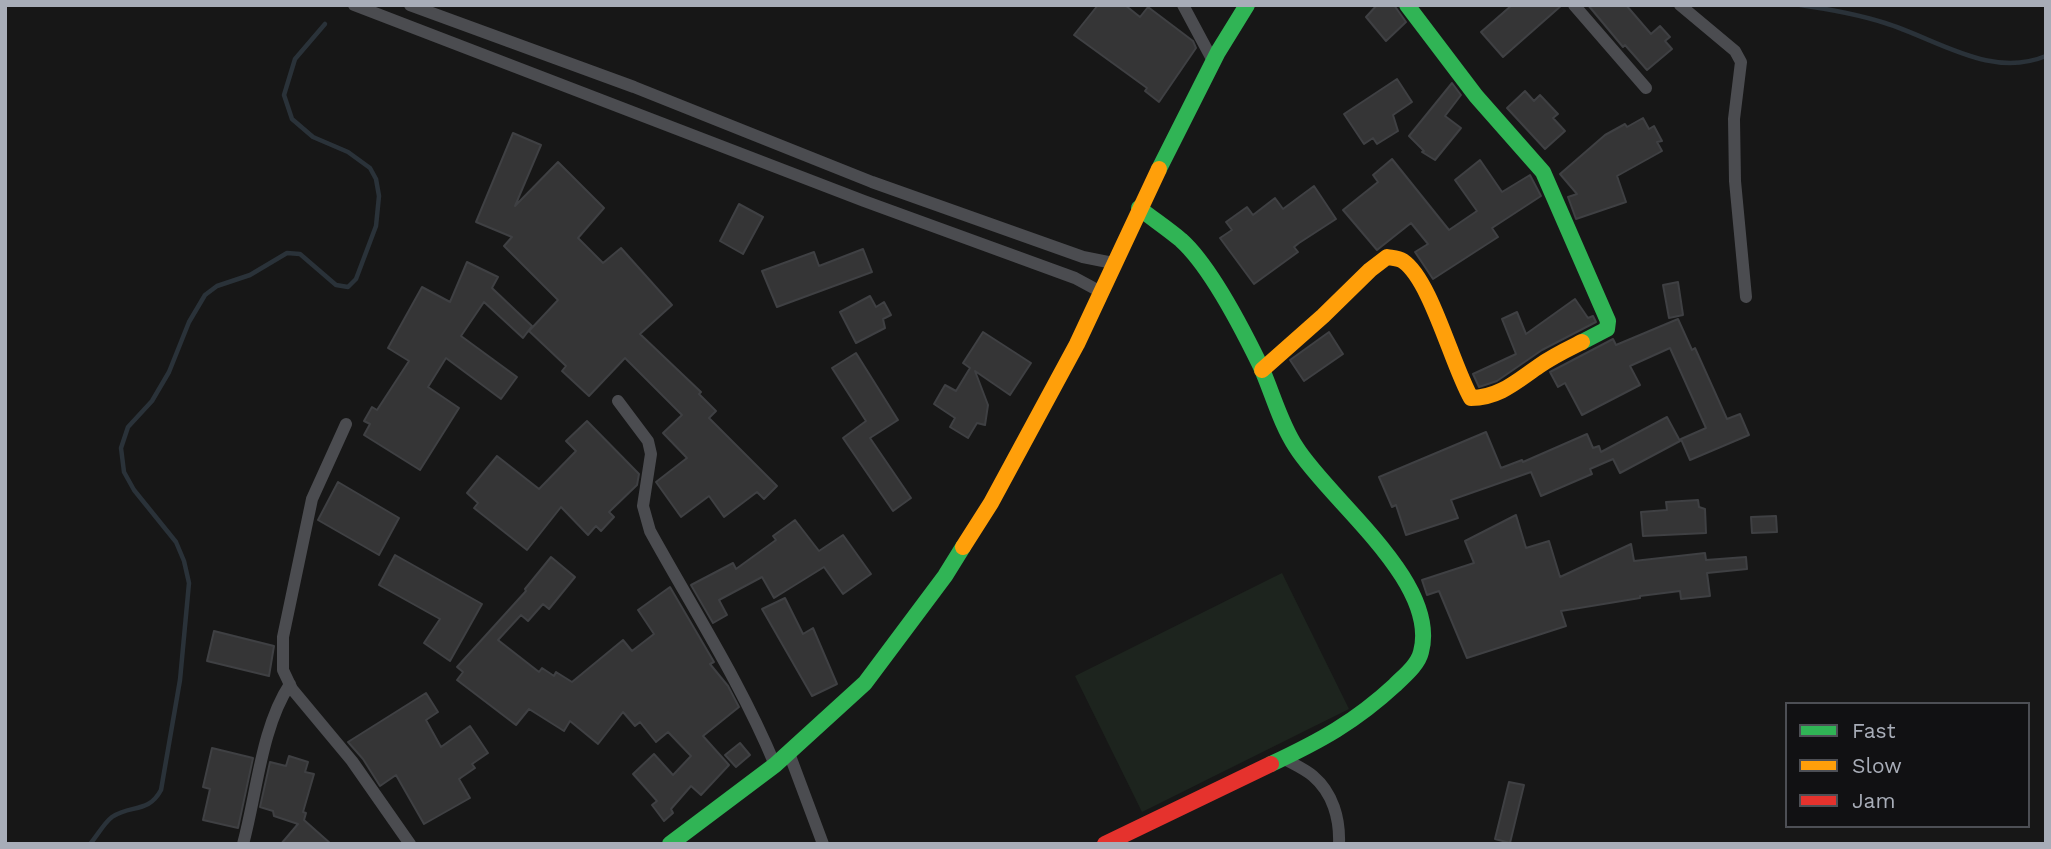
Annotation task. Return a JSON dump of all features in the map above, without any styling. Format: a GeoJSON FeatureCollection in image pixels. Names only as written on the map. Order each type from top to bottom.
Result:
{"type":"FeatureCollection","features":[{"type":"Feature","properties":{"kind":"street"},"geometry":{"type":"LineString","coordinates":[[354,5],[826,186],[1075,278],[1101,292]]}},
{"type":"Feature","properties":{"kind":"street"},"geometry":{"type":"LineString","coordinates":[[410,5],[634,87],[872,182],[1083,257],[1113,263]]}},
{"type":"Feature","properties":{"kind":"street"},"geometry":{"type":"LineString","coordinates":[[1182,5],[1213,61]]}},
{"type":"Feature","properties":{"kind":"street"},"geometry":{"type":"LineString","coordinates":[[670,844],[775,765],[865,683],[945,576],[991,503],[1077,344],[1139,208],[1213,61],[1247,5]]}},
{"type":"Feature","properties":{"kind":"street"},"geometry":{"type":"LineString","coordinates":[[1262,370],[1387,257],[1401,259],[1415,274],[1428,299],[1454,370],[1471,398],[1483,399],[1511,386],[1547,360],[1607,329],[1608,321],[1543,172],[1476,96],[1407,5]]}},
{"type":"Feature","properties":{"kind":"street"},"geometry":{"type":"LineString","coordinates":[[1574,5],[1646,88]]}},
{"type":"Feature","properties":{"kind":"street"},"geometry":{"type":"LineString","coordinates":[[1680,5],[1735,51],[1741,62],[1734,119],[1735,181],[1746,297]]}},
{"type":"Feature","properties":{"kind":"street"},"geometry":{"type":"LineString","coordinates":[[1105,844],[1326,738],[1372,706],[1407,674],[1421,654],[1424,626],[1414,599],[1392,560],[1363,523],[1317,477],[1294,445],[1262,370],[1208,270],[1182,241],[1139,208]]}},
{"type":"Feature","properties":{"kind":"street"},"geometry":{"type":"LineString","coordinates":[[618,401],[642,433],[651,454],[643,506],[650,531],[729,667],[775,765]]}},
{"type":"Feature","properties":{"kind":"street"},"geometry":{"type":"LineString","coordinates":[[346,424],[312,499],[283,637],[283,670],[290,684],[352,761],[410,844]]}},
{"type":"Feature","properties":{"kind":"street"},"geometry":{"type":"LineString","coordinates":[[243,844],[272,722],[290,684]]}},
{"type":"Feature","properties":{"kind":"street"},"geometry":{"type":"LineString","coordinates":[[789,753],[823,844]]}},
{"type":"Feature","properties":{"kind":"street"},"geometry":{"type":"LineString","coordinates":[[1283,758],[1313,776],[1325,790],[1336,808],[1339,844]]}},
{"type":"Feature","properties":{"kind":"shaded area"},"geometry":{"type":"Polygon","coordinates":[[[1282,573],[1349,709],[1142,812],[1075,676],[1282,573]]]}},
{"type":"Feature","properties":{"kind":"building"},"geometry":{"type":"Polygon","coordinates":[[[1098,5],[1125,5],[1140,17],[1148,7],[1193,41],[1196,48],[1159,102],[1145,91],[1147,88],[1074,35],[1098,5]]]}},
{"type":"Feature","properties":{"kind":"building"},"geometry":{"type":"Polygon","coordinates":[[[1377,5],[1394,5],[1406,22],[1386,41],[1366,17],[1377,5]]]}},
{"type":"Feature","properties":{"kind":"building"},"geometry":{"type":"Polygon","coordinates":[[[1512,5],[1562,5],[1503,57],[1481,32],[1512,5]]]}},
{"type":"Feature","properties":{"kind":"building"},"geometry":{"type":"Polygon","coordinates":[[[1588,5],[1626,5],[1651,34],[1660,26],[1670,37],[1665,41],[1672,49],[1647,70],[1625,45],[1623,47],[1588,5]]]}},
{"type":"Feature","properties":{"kind":"building"},"geometry":{"type":"Polygon","coordinates":[[[1397,79],[1412,102],[1393,115],[1398,131],[1377,144],[1373,138],[1364,144],[1344,114],[1397,79]]]}},
{"type":"Feature","properties":{"kind":"building"},"geometry":{"type":"Polygon","coordinates":[[[1452,83],[1461,95],[1445,116],[1461,128],[1435,160],[1422,152],[1424,151],[1409,136],[1452,83]]]}},
{"type":"Feature","properties":{"kind":"building"},"geometry":{"type":"Polygon","coordinates":[[[1525,91],[1534,101],[1540,95],[1558,114],[1553,118],[1565,131],[1545,149],[1507,108],[1525,91]]]}},
{"type":"Feature","properties":{"kind":"building"},"geometry":{"type":"Polygon","coordinates":[[[1643,118],[1649,129],[1654,126],[1662,141],[1657,142],[1662,151],[1617,176],[1626,202],[1576,219],[1568,197],[1577,194],[1560,174],[1605,135],[1643,118]]]}},
{"type":"Feature","properties":{"kind":"building"},"geometry":{"type":"Polygon","coordinates":[[[513,133],[541,145],[515,206],[558,162],[604,208],[578,238],[603,263],[621,248],[672,305],[640,334],[701,392],[699,394],[716,411],[709,418],[777,486],[764,499],[757,492],[724,517],[709,496],[681,517],[656,482],[687,458],[663,433],[682,415],[625,358],[589,396],[562,371],[566,366],[529,331],[558,300],[504,246],[512,237],[476,222],[513,133]]]}},
{"type":"Feature","properties":{"kind":"building"},"geometry":{"type":"Polygon","coordinates":[[[1392,159],[1449,230],[1477,211],[1455,180],[1480,160],[1502,192],[1530,175],[1541,196],[1492,228],[1498,237],[1433,279],[1415,252],[1428,244],[1411,223],[1377,250],[1343,210],[1378,182],[1373,175],[1392,159]]]}},
{"type":"Feature","properties":{"kind":"building"},"geometry":{"type":"Polygon","coordinates":[[[1314,186],[1336,219],[1299,243],[1294,247],[1298,252],[1254,284],[1220,238],[1232,230],[1226,222],[1247,207],[1253,215],[1275,198],[1283,209],[1314,186]]]}},
{"type":"Feature","properties":{"kind":"building"},"geometry":{"type":"Polygon","coordinates":[[[739,204],[763,217],[743,254],[720,241],[739,204]]]}},
{"type":"Feature","properties":{"kind":"building"},"geometry":{"type":"Polygon","coordinates":[[[863,249],[872,272],[777,307],[762,271],[814,252],[819,266],[863,249]]]}},
{"type":"Feature","properties":{"kind":"building"},"geometry":{"type":"Polygon","coordinates":[[[467,262],[498,277],[492,288],[532,326],[523,338],[484,302],[461,336],[517,377],[501,399],[446,358],[428,387],[459,408],[420,470],[364,435],[370,424],[364,421],[372,407],[377,410],[409,361],[388,348],[422,287],[450,302],[467,262]]]}},
{"type":"Feature","properties":{"kind":"building"},"geometry":{"type":"Polygon","coordinates":[[[1678,282],[1683,315],[1669,318],[1663,285],[1678,282]]]}},
{"type":"Feature","properties":{"kind":"building"},"geometry":{"type":"Polygon","coordinates":[[[870,296],[876,307],[884,302],[891,315],[883,319],[885,328],[856,343],[840,312],[870,296]]]}},
{"type":"Feature","properties":{"kind":"building"},"geometry":{"type":"Polygon","coordinates":[[[1575,299],[1588,318],[1593,316],[1596,322],[1542,350],[1497,381],[1479,387],[1473,374],[1516,354],[1502,319],[1517,312],[1526,334],[1575,299]]]}},
{"type":"Feature","properties":{"kind":"building"},"geometry":{"type":"Polygon","coordinates":[[[1678,319],[1692,350],[1695,348],[1727,419],[1740,414],[1749,435],[1690,460],[1681,439],[1706,428],[1670,348],[1630,366],[1640,385],[1582,415],[1565,383],[1558,387],[1550,372],[1613,339],[1616,345],[1678,319]]]}},
{"type":"Feature","properties":{"kind":"building"},"geometry":{"type":"Polygon","coordinates":[[[983,332],[1031,363],[1010,395],[975,371],[988,405],[985,425],[977,423],[968,438],[950,427],[955,418],[934,404],[945,385],[956,391],[970,368],[963,363],[983,332]]]}},
{"type":"Feature","properties":{"kind":"building"},"geometry":{"type":"Polygon","coordinates":[[[1329,332],[1343,354],[1304,381],[1290,360],[1329,332]]]}},
{"type":"Feature","properties":{"kind":"building"},"geometry":{"type":"Polygon","coordinates":[[[856,353],[898,420],[870,438],[911,498],[893,511],[843,438],[866,421],[832,368],[856,353]]]}},
{"type":"Feature","properties":{"kind":"building"},"geometry":{"type":"Polygon","coordinates":[[[1667,417],[1680,441],[1620,473],[1613,459],[1590,469],[1592,474],[1541,496],[1531,472],[1451,500],[1458,518],[1406,535],[1396,505],[1392,507],[1379,477],[1486,432],[1501,468],[1522,460],[1523,462],[1587,434],[1593,448],[1599,446],[1601,452],[1667,417]]]}},
{"type":"Feature","properties":{"kind":"building"},"geometry":{"type":"Polygon","coordinates":[[[587,421],[639,474],[637,485],[609,512],[614,517],[601,531],[596,526],[588,535],[561,507],[527,550],[474,508],[478,503],[467,493],[497,456],[539,489],[576,451],[566,441],[587,421]]]}},
{"type":"Feature","properties":{"kind":"building"},"geometry":{"type":"Polygon","coordinates":[[[338,482],[399,518],[379,555],[318,520],[338,482]]]}},
{"type":"Feature","properties":{"kind":"building"},"geometry":{"type":"Polygon","coordinates":[[[1698,500],[1699,507],[1705,509],[1706,533],[1643,536],[1641,512],[1667,510],[1666,502],[1698,500]]]}},
{"type":"Feature","properties":{"kind":"building"},"geometry":{"type":"Polygon","coordinates":[[[1516,515],[1526,548],[1549,541],[1560,577],[1631,544],[1634,561],[1705,553],[1706,560],[1746,557],[1747,569],[1707,573],[1710,596],[1681,599],[1680,591],[1561,611],[1566,626],[1467,658],[1439,591],[1427,595],[1422,580],[1474,563],[1465,541],[1516,515]]]}},
{"type":"Feature","properties":{"kind":"building"},"geometry":{"type":"Polygon","coordinates":[[[1776,516],[1777,532],[1752,533],[1751,517],[1776,516]]]}},
{"type":"Feature","properties":{"kind":"building"},"geometry":{"type":"Polygon","coordinates":[[[795,520],[819,551],[843,535],[871,574],[843,594],[824,567],[774,598],[762,577],[719,600],[727,615],[713,623],[691,585],[733,563],[736,569],[776,540],[773,536],[795,520]]]}},
{"type":"Feature","properties":{"kind":"building"},"geometry":{"type":"Polygon","coordinates":[[[395,555],[482,604],[450,661],[424,643],[440,619],[379,585],[395,555]]]}},
{"type":"Feature","properties":{"kind":"building"},"geometry":{"type":"Polygon","coordinates":[[[551,557],[575,577],[549,609],[543,604],[528,621],[521,615],[498,640],[539,672],[542,668],[554,676],[556,672],[572,682],[623,640],[632,651],[654,634],[638,610],[670,587],[714,662],[710,664],[728,686],[739,707],[703,736],[729,765],[701,795],[691,786],[671,809],[673,813],[664,821],[652,805],[657,801],[633,774],[654,754],[673,775],[691,756],[668,732],[656,742],[640,722],[635,726],[623,712],[598,744],[570,721],[564,731],[529,709],[516,725],[457,680],[463,672],[457,667],[526,591],[551,557]]]}},
{"type":"Feature","properties":{"kind":"building"},"geometry":{"type":"Polygon","coordinates":[[[785,598],[803,634],[813,628],[837,684],[812,696],[762,609],[785,598]]]}},
{"type":"Feature","properties":{"kind":"building"},"geometry":{"type":"Polygon","coordinates":[[[214,631],[274,646],[269,676],[207,661],[214,631]]]}},
{"type":"Feature","properties":{"kind":"building"},"geometry":{"type":"Polygon","coordinates":[[[426,693],[438,712],[426,720],[441,747],[470,726],[488,753],[472,764],[475,768],[459,779],[470,798],[424,824],[396,775],[380,786],[363,759],[348,742],[426,693]]]}},
{"type":"Feature","properties":{"kind":"building"},"geometry":{"type":"Polygon","coordinates":[[[740,743],[750,755],[736,767],[725,755],[740,743]]]}},
{"type":"Feature","properties":{"kind":"building"},"geometry":{"type":"Polygon","coordinates":[[[212,748],[253,758],[238,828],[203,820],[210,789],[203,787],[212,748]]]}},
{"type":"Feature","properties":{"kind":"building"},"geometry":{"type":"Polygon","coordinates":[[[289,756],[308,762],[305,772],[314,774],[303,812],[306,813],[304,820],[331,844],[281,844],[298,824],[274,816],[273,811],[260,807],[270,762],[286,766],[289,756]]]}},
{"type":"Feature","properties":{"kind":"building"},"geometry":{"type":"Polygon","coordinates":[[[1509,782],[1524,785],[1510,843],[1495,839],[1509,782]]]}},
{"type":"Feature","properties":{"kind":"waterway"},"geometry":{"type":"LineString","coordinates":[[1800,5],[1874,20],[1984,60],[2025,62],[2046,56]]}},
{"type":"Feature","properties":{"kind":"waterway"},"geometry":{"type":"LineString","coordinates":[[90,844],[112,817],[151,803],[161,790],[180,680],[189,583],[176,542],[134,490],[124,472],[121,448],[128,427],[152,401],[169,372],[189,322],[205,295],[217,286],[250,275],[287,253],[300,254],[336,285],[348,287],[356,279],[376,226],[379,196],[376,179],[370,168],[348,152],[313,137],[292,119],[284,95],[295,59],[325,24]]}},
{"type":"Feature","properties":{"kind":"traffic: fast"},"geometry":{"type":"LineString","coordinates":[[1159,169],[1218,52],[1247,5]]}},
{"type":"Feature","properties":{"kind":"traffic: fast"},"geometry":{"type":"LineString","coordinates":[[1407,5],[1476,96],[1543,172],[1608,321],[1607,329],[1582,342]]}},
{"type":"Feature","properties":{"kind":"traffic: fast"},"geometry":{"type":"LineString","coordinates":[[1139,208],[1181,240],[1214,282],[1253,350],[1285,428],[1296,447],[1398,570],[1414,598],[1422,625],[1419,657],[1395,685],[1366,710],[1336,730],[1271,764]]}},
{"type":"Feature","properties":{"kind":"traffic: fast"},"geometry":{"type":"LineString","coordinates":[[670,844],[775,765],[865,683],[945,576],[963,547]]}},
{"type":"Feature","properties":{"kind":"traffic: slow"},"geometry":{"type":"LineString","coordinates":[[963,547],[991,503],[1077,344],[1159,169]]}},
{"type":"Feature","properties":{"kind":"traffic: slow"},"geometry":{"type":"LineString","coordinates":[[1262,370],[1387,257],[1403,261],[1423,286],[1471,398],[1499,392],[1582,342]]}},
{"type":"Feature","properties":{"kind":"traffic: jam"},"geometry":{"type":"LineString","coordinates":[[1105,844],[1271,764]]}}]}
